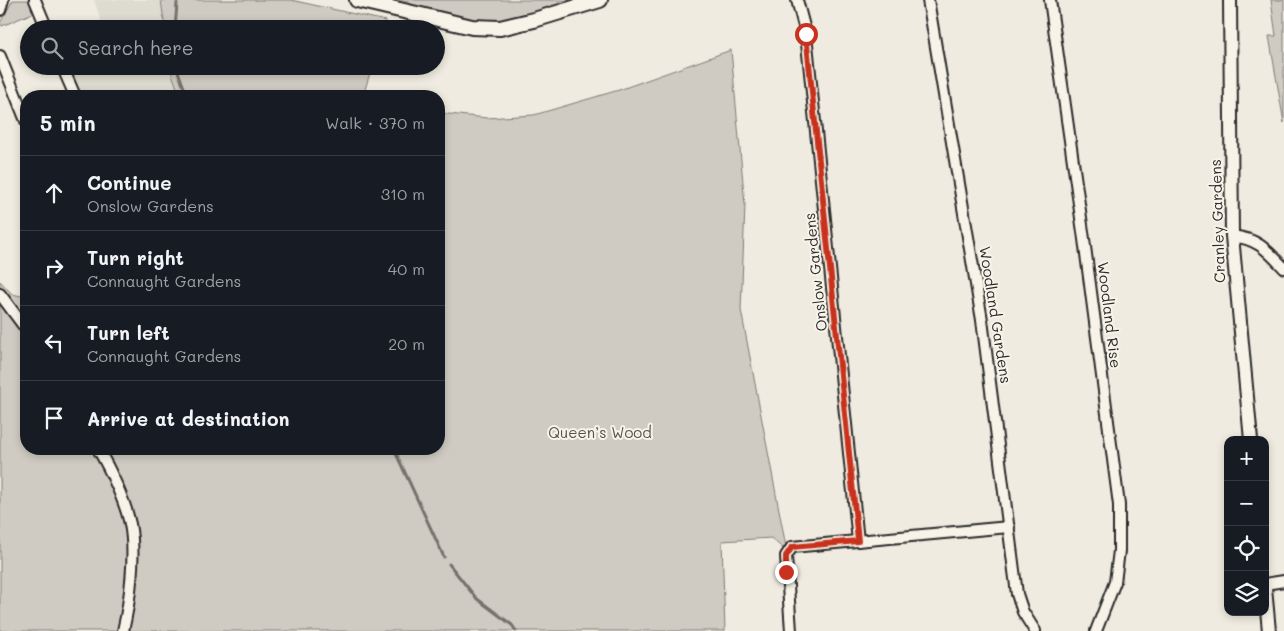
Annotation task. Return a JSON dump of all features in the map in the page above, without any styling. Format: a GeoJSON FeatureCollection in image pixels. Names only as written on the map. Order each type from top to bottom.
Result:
{"type":"FeatureCollection","features":[{"type":"Feature","properties":{"kind":"main road"},"geometry":{"type":"LineString","coordinates":[[357,0],[442,20]]}},
{"type":"Feature","properties":{"kind":"main road"},"geometry":{"type":"LineString","coordinates":[[445,21],[472,27],[500,28],[600,0]]}},
{"type":"Feature","properties":{"kind":"street"},"geometry":{"type":"LineString","coordinates":[[0,10],[3,0]]}},
{"type":"Feature","properties":{"kind":"street"},"geometry":{"type":"LineString","coordinates":[[35,0],[43,20]]}},
{"type":"Feature","properties":{"kind":"street","name":"Onslow Gardens"},"geometry":{"type":"LineString","coordinates":[[797,0],[806,34],[858,541]]}},
{"type":"Feature","properties":{"kind":"street","name":"Woodland Gardens"},"geometry":{"type":"LineString","coordinates":[[928,0],[982,320],[1017,594],[1023,612],[1035,631]]}},
{"type":"Feature","properties":{"kind":"street","name":"Woodland Rise"},"geometry":{"type":"LineString","coordinates":[[1050,0],[1119,505],[1120,540],[1114,582],[1096,631]]}},
{"type":"Feature","properties":{"kind":"street","name":"Cranley Gardens"},"geometry":{"type":"LineString","coordinates":[[1230,0],[1232,236],[1251,436]]}},
{"type":"Feature","properties":{"kind":"street"},"geometry":{"type":"LineString","coordinates":[[0,56],[20,106]]}},
{"type":"Feature","properties":{"kind":"street"},"geometry":{"type":"LineString","coordinates":[[66,75],[72,90]]}},
{"type":"Feature","properties":{"kind":"street"},"geometry":{"type":"LineString","coordinates":[[1232,236],[1248,238],[1264,246],[1284,268]]}},
{"type":"Feature","properties":{"kind":"street"},"geometry":{"type":"LineString","coordinates":[[0,294],[20,321]]}},
{"type":"Feature","properties":{"kind":"street"},"geometry":{"type":"LineString","coordinates":[[101,455],[130,524],[129,607],[123,631]]}},
{"type":"Feature","properties":{"kind":"street"},"geometry":{"type":"LineString","coordinates":[[791,631],[787,552],[792,547],[1009,527]]}},
{"type":"Feature","properties":{"kind":"street"},"geometry":{"type":"LineString","coordinates":[[1269,583],[1284,581]]}},
{"type":"Feature","properties":{"kind":"street"},"geometry":{"type":"LineString","coordinates":[[1268,616],[1269,631]]}},
{"type":"Feature","properties":{"kind":"shaded area"},"geometry":{"type":"Polygon","coordinates":[[[94,0],[161,0],[164,20],[101,20],[94,0]]]}},
{"type":"Feature","properties":{"kind":"shaded area"},"geometry":{"type":"Polygon","coordinates":[[[66,75],[172,75],[178,90],[72,90],[66,75]]]}},
{"type":"Feature","properties":{"kind":"green space"},"geometry":{"type":"Polygon","coordinates":[[[13,0],[30,0],[35,12],[2,26],[0,23],[13,0]]]}},
{"type":"Feature","properties":{"kind":"green space"},"geometry":{"type":"Polygon","coordinates":[[[161,0],[291,0],[381,20],[164,20],[161,0]]]}},
{"type":"Feature","properties":{"kind":"green space"},"geometry":{"type":"Polygon","coordinates":[[[389,0],[575,0],[521,19],[489,23],[445,16],[389,0]]]}},
{"type":"Feature","properties":{"kind":"green space"},"geometry":{"type":"Polygon","coordinates":[[[1271,0],[1284,0],[1284,123],[1269,36],[1276,36],[1271,0]]]}},
{"type":"Feature","properties":{"kind":"green space","name":"Queen’s Wood"},"geometry":{"type":"Polygon","coordinates":[[[731,50],[745,205],[741,310],[787,552],[771,538],[722,541],[725,631],[0,631],[0,281],[12,294],[20,296],[20,455],[445,455],[445,114],[487,118],[534,115],[619,90],[731,50]]]}},
{"type":"Feature","properties":{"kind":"green space"},"geometry":{"type":"Polygon","coordinates":[[[172,75],[369,75],[365,90],[178,90],[172,75]]]}},
{"type":"Feature","properties":{"kind":"waterway"},"geometry":{"type":"LineString","coordinates":[[176,20],[177,3]]}},
{"type":"Feature","properties":{"kind":"waterway"},"geometry":{"type":"LineString","coordinates":[[179,75],[185,90]]}},
{"type":"Feature","properties":{"kind":"waterway"},"geometry":{"type":"LineString","coordinates":[[397,455],[444,557]]}},
{"type":"Feature","properties":{"kind":"waterway"},"geometry":{"type":"LineString","coordinates":[[449,564],[476,598],[512,625],[516,631]]}},
{"type":"Feature","properties":{"kind":"route"},"geometry":{"type":"LineString","coordinates":[[786,572],[786,556],[792,547],[858,541],[806,34]]}}]}
